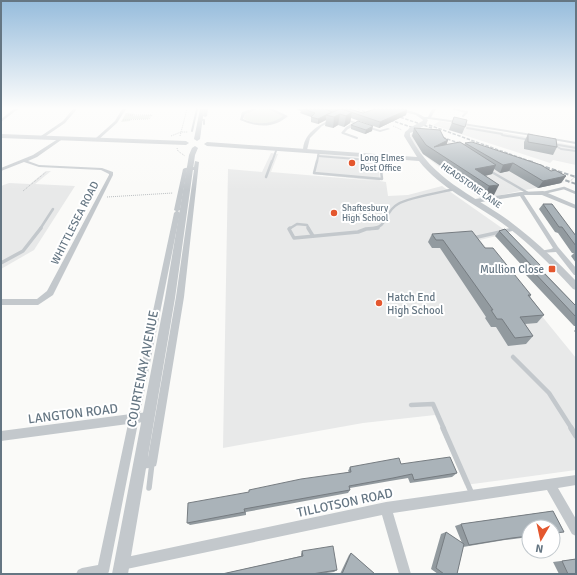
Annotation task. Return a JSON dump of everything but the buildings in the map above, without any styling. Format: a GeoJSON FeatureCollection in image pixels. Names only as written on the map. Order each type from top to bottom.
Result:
{"type":"FeatureCollection","features":[{"type":"Feature","properties":{"kind":"street"},"geometry":{"type":"LineString","coordinates":[[1,136],[158,141],[305,150],[319,154],[420,159]]}},
{"type":"Feature","properties":{"kind":"street"},"geometry":{"type":"LineString","coordinates":[[97,139],[100,136]]}},
{"type":"Feature","properties":{"kind":"street","name":"COURTENAY AVENUE"},"geometry":{"type":"LineString","coordinates":[[103,572],[134,420],[181,212],[195,166],[192,155],[193,143],[196,136]]}},
{"type":"Feature","properties":{"kind":"street"},"geometry":{"type":"LineString","coordinates":[[305,150],[308,138],[310,136]]}},
{"type":"Feature","properties":{"kind":"street","name":"HEADSTONE LANE"},"geometry":{"type":"LineString","coordinates":[[407,136],[410,145],[420,159],[437,176],[475,201],[513,229],[542,252],[576,286]]}},
{"type":"Feature","properties":{"kind":"street"},"geometry":{"type":"LineString","coordinates":[[1,170],[35,156],[62,138]]}},
{"type":"Feature","properties":{"kind":"street"},"geometry":{"type":"LineString","coordinates":[[193,143],[205,140],[207,144]]}},
{"type":"Feature","properties":{"kind":"street","name":"WHITTLESEA ROAD"},"geometry":{"type":"LineString","coordinates":[[1,302],[38,302],[50,294],[111,173],[102,169],[39,166],[24,161]]}},
{"type":"Feature","properties":{"kind":"street","name":"COURTENAY AVENUE"},"geometry":{"type":"LineString","coordinates":[[152,462],[175,297],[181,212],[180,193],[185,169],[195,166]]}},
{"type":"Feature","properties":{"kind":"street"},"geometry":{"type":"LineString","coordinates":[[475,201],[521,194],[544,193],[576,207]]}},
{"type":"Feature","properties":{"kind":"street"},"geometry":{"type":"LineString","coordinates":[[521,194],[556,248],[576,274]]}},
{"type":"Feature","properties":{"kind":"street"},"geometry":{"type":"LineString","coordinates":[[542,252],[553,251],[556,248]]}},
{"type":"Feature","properties":{"kind":"street","name":"COURTENAY AVENUE"},"geometry":{"type":"LineString","coordinates":[[121,569],[148,417],[175,297]]}},
{"type":"Feature","properties":{"kind":"street","name":"LANGTON ROAD"},"geometry":{"type":"LineString","coordinates":[[1,436],[148,417]]}},
{"type":"Feature","properties":{"kind":"street"},"geometry":{"type":"LineString","coordinates":[[139,464],[152,462]]}},
{"type":"Feature","properties":{"kind":"street","name":"TILLOTSON ROAD"},"geometry":{"type":"LineString","coordinates":[[121,569],[386,508],[576,480]]}},
{"type":"Feature","properties":{"kind":"street"},"geometry":{"type":"LineString","coordinates":[[550,485],[576,530]]}},
{"type":"Feature","properties":{"kind":"street"},"geometry":{"type":"LineString","coordinates":[[386,508],[405,574]]}},
{"type":"Feature","properties":{"kind":"street"},"geometry":{"type":"LineString","coordinates":[[82,574],[103,572]]}},
{"type":"Feature","properties":{"kind":"lane"},"geometry":{"type":"LineString","coordinates":[[350,136],[356,138]]}},
{"type":"Feature","properties":{"kind":"lane"},"geometry":{"type":"LineString","coordinates":[[507,136],[537,141]]}},
{"type":"Feature","properties":{"kind":"lane"},"geometry":{"type":"LineString","coordinates":[[547,138],[576,143]]}},
{"type":"Feature","properties":{"kind":"lane"},"geometry":{"type":"LineString","coordinates":[[576,148],[551,144],[561,149],[576,151]]}},
{"type":"Feature","properties":{"kind":"lane"},"geometry":{"type":"LineString","coordinates":[[266,177],[277,148]]}},
{"type":"Feature","properties":{"kind":"lane"},"geometry":{"type":"LineString","coordinates":[[319,154],[314,173],[382,179],[380,158]]}},
{"type":"Feature","properties":{"kind":"lane"},"geometry":{"type":"LineString","coordinates":[[484,167],[528,194]]}},
{"type":"Feature","properties":{"kind":"lane"},"geometry":{"type":"LineString","coordinates":[[544,193],[564,188],[576,193]]}},
{"type":"Feature","properties":{"kind":"lane"},"geometry":{"type":"LineString","coordinates":[[314,236],[307,224],[292,226],[289,229],[294,238],[337,235],[377,228],[384,224],[392,207],[456,189]]}},
{"type":"Feature","properties":{"kind":"lane"},"geometry":{"type":"LineString","coordinates":[[1,263],[24,251],[53,209]]}},
{"type":"Feature","properties":{"kind":"lane"},"geometry":{"type":"LineString","coordinates":[[473,238],[513,229]]}},
{"type":"Feature","properties":{"kind":"lane"},"geometry":{"type":"LineString","coordinates":[[513,357],[549,393],[576,436]]}},
{"type":"Feature","properties":{"kind":"lane"},"geometry":{"type":"LineString","coordinates":[[411,405],[433,404],[472,495]]}},
{"type":"Feature","properties":{"kind":"lane","name":"COURTENAY AVENUE"},"geometry":{"type":"LineString","coordinates":[[149,488],[152,462]]}},
{"type":"Feature","properties":{"kind":"path"},"geometry":{"type":"LineString","coordinates":[[158,141],[171,136]]}},
{"type":"Feature","properties":{"kind":"path"},"geometry":{"type":"LineString","coordinates":[[177,146],[177,150],[182,154]]}},
{"type":"Feature","properties":{"kind":"path"},"geometry":{"type":"LineString","coordinates":[[23,191],[52,166]]}},
{"type":"Feature","properties":{"kind":"path"},"geometry":{"type":"LineString","coordinates":[[568,183],[576,176]]}},
{"type":"Feature","properties":{"kind":"path"},"geometry":{"type":"LineString","coordinates":[[99,198],[180,193]]}},
{"type":"Feature","properties":{"kind":"shaded area"},"geometry":{"type":"Polygon","coordinates":[[[410,136],[430,136],[565,182],[481,199],[416,149],[410,136]]]}},
{"type":"Feature","properties":{"kind":"shaded area"},"geometry":{"type":"Polygon","coordinates":[[[466,136],[521,136],[576,146],[576,165],[553,160],[550,163],[466,136]]]}},
{"type":"Feature","properties":{"kind":"shaded area","name":"Hatch End High School"},"geometry":{"type":"Polygon","coordinates":[[[271,153],[278,154],[271,172],[377,181],[313,174],[318,154],[378,159],[380,181],[386,182],[388,196],[408,195],[442,186],[509,233],[480,240],[576,358],[576,470],[465,485],[435,415],[363,423],[223,448],[228,169],[262,172],[271,153]]]}},
{"type":"Feature","properties":{"kind":"shaded area"},"geometry":{"type":"Polygon","coordinates":[[[46,171],[51,171],[35,184],[75,186],[34,250],[1,269],[1,186],[9,183],[30,184],[46,171]]]}},
{"type":"Feature","properties":{"kind":"railway"},"geometry":{"type":"LineString","coordinates":[[438,136],[468,146]]}},
{"type":"Feature","properties":{"kind":"railway"},"geometry":{"type":"LineString","coordinates":[[459,136],[530,161]]}},
{"type":"Feature","properties":{"kind":"railway"},"geometry":{"type":"LineString","coordinates":[[529,162],[527,161],[576,177]]}},
{"type":"Feature","properties":{"kind":"railway"},"geometry":{"type":"LineString","coordinates":[[553,176],[576,184]]}},
{"type":"Feature","properties":{"kind":"place","name":"Long Elmes Post Office"},"geometry":{"type":"Point","coordinates":[352,163]}},
{"type":"Feature","properties":{"kind":"place","name":"Shaftesbury High School"},"geometry":{"type":"Point","coordinates":[334,213]}},
{"type":"Feature","properties":{"kind":"place","name":"Mullion Close"},"geometry":{"type":"Point","coordinates":[552,269]}},
{"type":"Feature","properties":{"kind":"place","name":"Hatch End High School"},"geometry":{"type":"Point","coordinates":[379,303]}}]}
